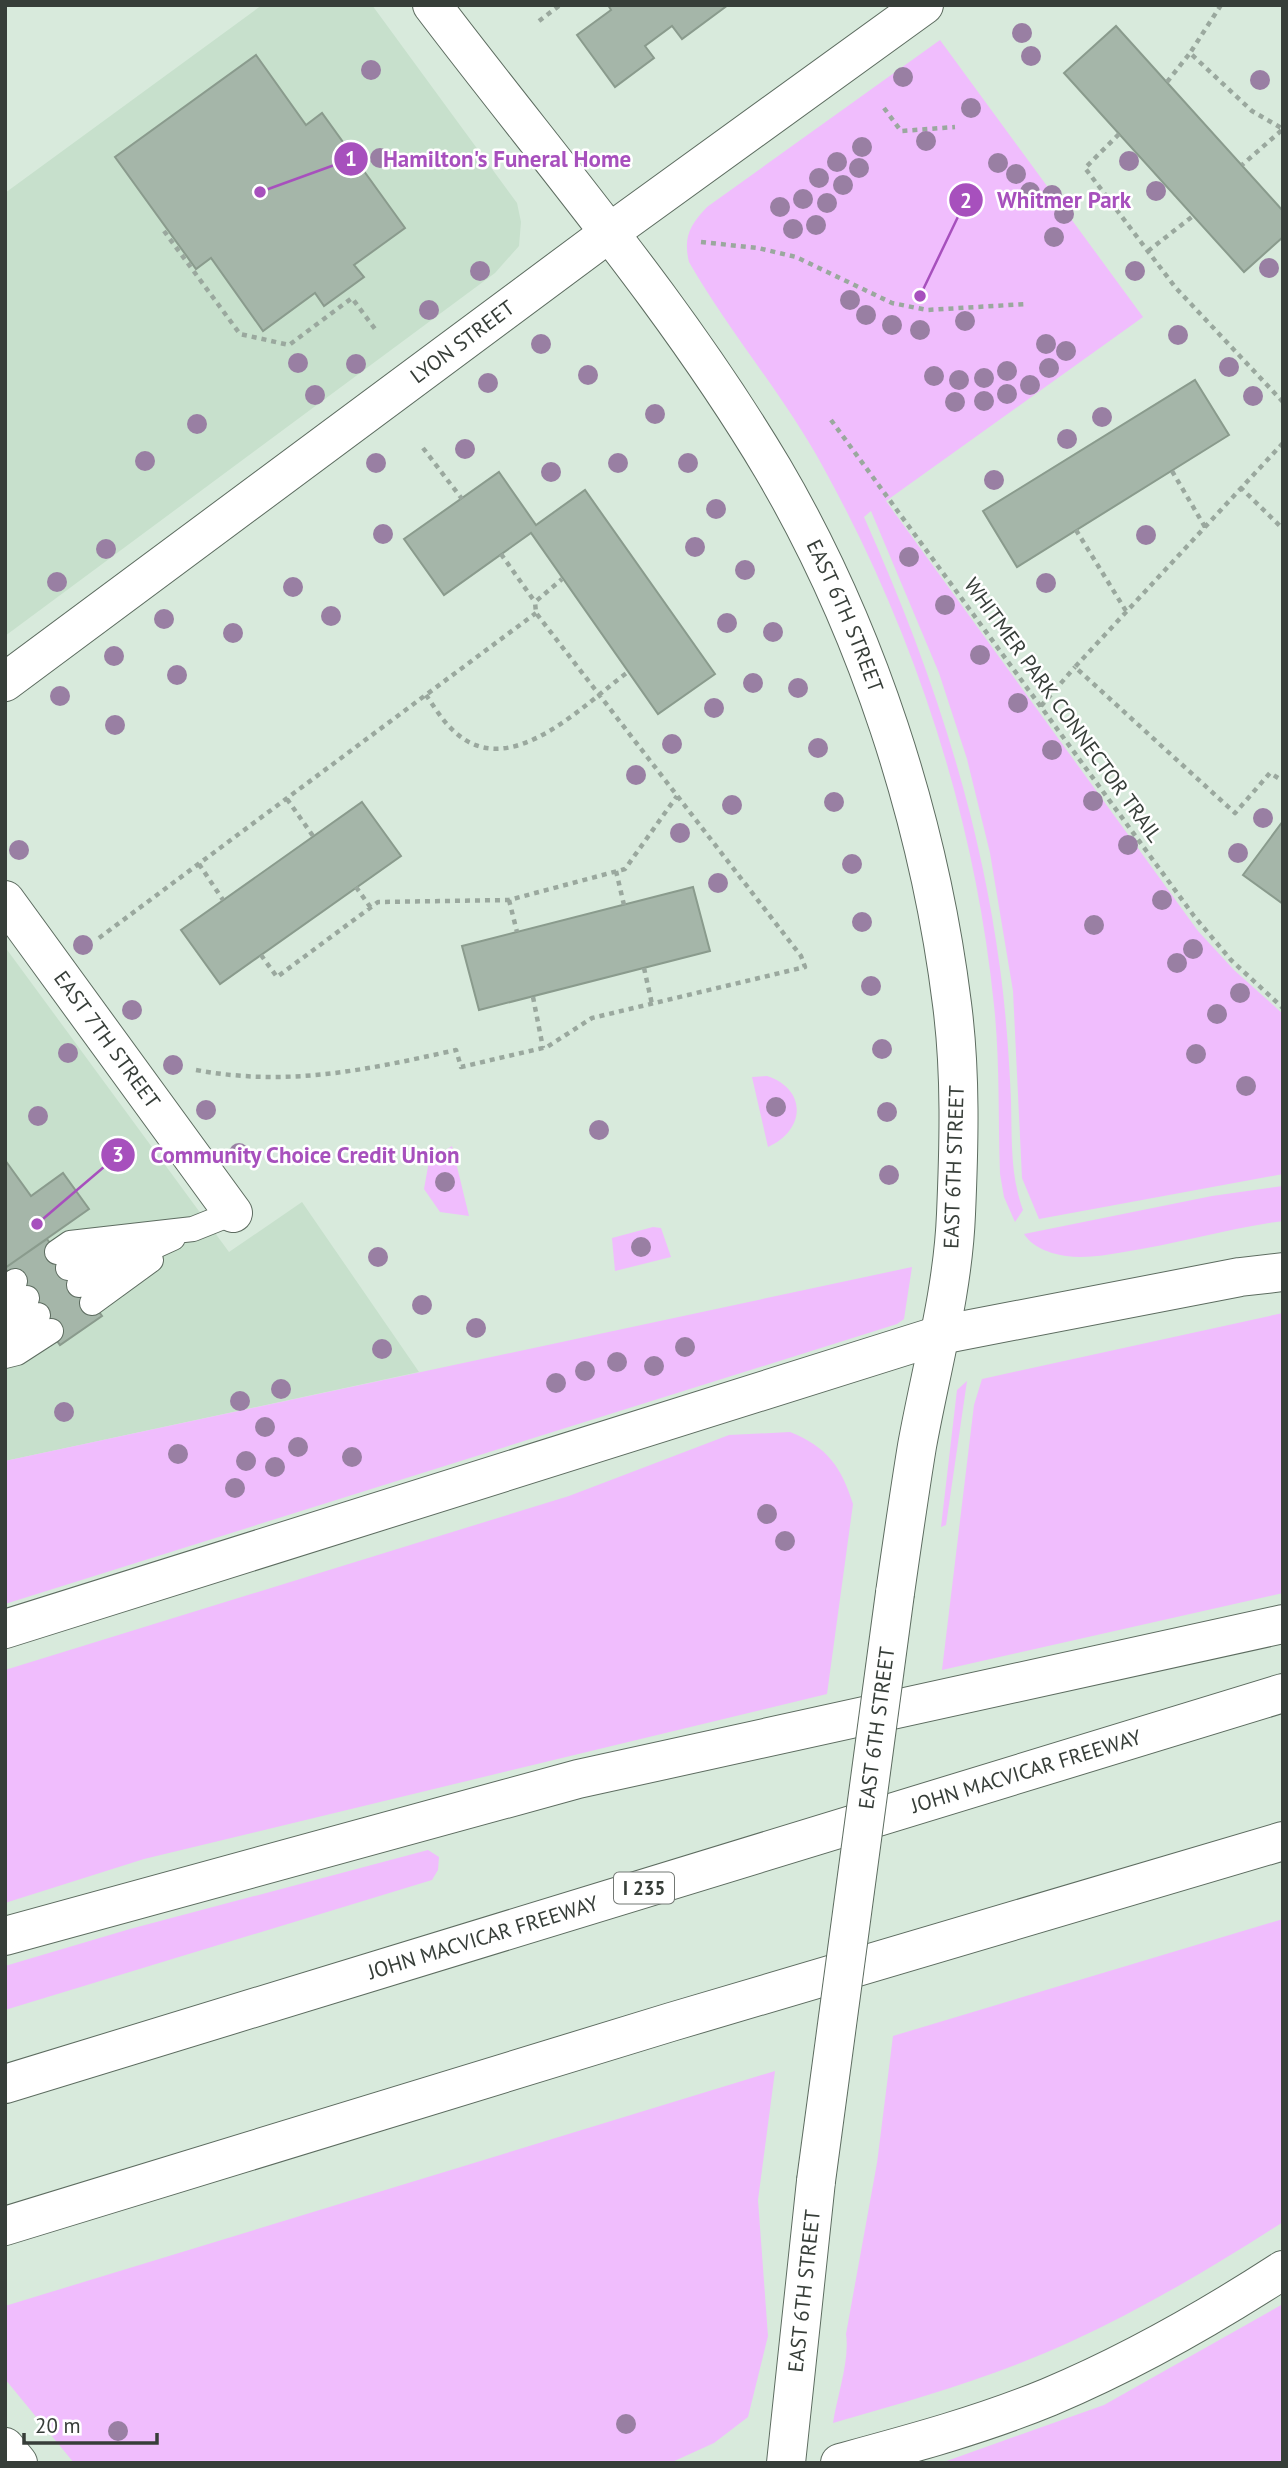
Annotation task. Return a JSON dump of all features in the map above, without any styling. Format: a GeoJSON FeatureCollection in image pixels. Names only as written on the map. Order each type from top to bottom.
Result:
{"type":"FeatureCollection","features":[{"type":"Feature","properties":{"kind":"main road","name":"EAST 6TH STREET"},"geometry":{"type":"LineString","coordinates":[[432,5],[609,233],[716,380],[773,470],[830,574],[873,683],[913,810],[944,954],[952,1005],[957,1069],[956,1214],[940,1335],[917,1446],[895,1593],[816,2181],[786,2463]]}},
{"type":"Feature","properties":{"kind":"main road","name":"LYON STREET"},"geometry":{"type":"LineString","coordinates":[[5,682],[609,233],[924,5]]}},
{"type":"Feature","properties":{"kind":"main road","name":"EAST 7TH STREET"},"geometry":{"type":"LineString","coordinates":[[5,900],[233,1213]]}},
{"type":"Feature","properties":{"kind":"main road"},"geometry":{"type":"LineString","coordinates":[[5,1629],[940,1335],[1240,1277],[1283,1272]]}},
{"type":"Feature","properties":{"kind":"main road"},"geometry":{"type":"LineString","coordinates":[[5,1936],[578,1779],[1283,1624]]}},
{"type":"Feature","properties":{"kind":"main road","name":"JOHN MACVICAR FREEWAY"},"geometry":{"type":"LineString","coordinates":[[5,2084],[1283,1693]]}},
{"type":"Feature","properties":{"kind":"main road"},"geometry":{"type":"LineString","coordinates":[[5,2226],[670,2022],[1283,1841]]}},
{"type":"Feature","properties":{"kind":"main road"},"geometry":{"type":"LineString","coordinates":[[840,2463],[940,2436],[1047,2398],[1119,2365],[1238,2299],[1283,2270]]}},
{"type":"Feature","properties":{"kind":"main road"},"geometry":{"type":"LineString","coordinates":[[5,2447],[18,2463]]}},
{"type":"Feature","properties":{"kind":"lane"},"geometry":{"type":"LineString","coordinates":[[193,1229],[71,1243],[74,1277],[233,1213]]}},
{"type":"Feature","properties":{"kind":"lane"},"geometry":{"type":"LineString","coordinates":[[5,1313],[27,1303]]}},
{"type":"Feature","properties":{"kind":"lane"},"geometry":{"type":"LineString","coordinates":[[5,1338],[27,1303]]}},
{"type":"Feature","properties":{"kind":"lane"},"geometry":{"type":"LineString","coordinates":[[5,1356],[17,1353],[27,1303]]}},
{"type":"Feature","properties":{"kind":"path"},"geometry":{"type":"LineString","coordinates":[[539,20],[560,5]]}},
{"type":"Feature","properties":{"kind":"path"},"geometry":{"type":"LineString","coordinates":[[1167,82],[1190,53],[1221,5]]}},
{"type":"Feature","properties":{"kind":"path"},"geometry":{"type":"LineString","coordinates":[[1190,53],[1252,111],[1283,130],[1241,165]]}},
{"type":"Feature","properties":{"kind":"path"},"geometry":{"type":"LineString","coordinates":[[884,108],[901,131],[955,127]]}},
{"type":"Feature","properties":{"kind":"path"},"geometry":{"type":"LineString","coordinates":[[1119,134],[1085,168],[1175,287],[1283,402]]}},
{"type":"Feature","properties":{"kind":"path"},"geometry":{"type":"LineString","coordinates":[[1148,251],[1193,216]]}},
{"type":"Feature","properties":{"kind":"path"},"geometry":{"type":"LineString","coordinates":[[164,231],[240,334],[289,345],[352,298],[375,329]]}},
{"type":"Feature","properties":{"kind":"path"},"geometry":{"type":"LineString","coordinates":[[701,242],[758,248],[796,257],[892,303],[927,310],[1026,304]]}},
{"type":"Feature","properties":{"kind":"path","name":"WHITMER PARK CONNECTOR TRAIL"},"geometry":{"type":"LineString","coordinates":[[831,420],[1194,916],[1231,960],[1283,1008]]}},
{"type":"Feature","properties":{"kind":"path"},"geometry":{"type":"LineString","coordinates":[[1041,706],[1283,443]]}},
{"type":"Feature","properties":{"kind":"path"},"geometry":{"type":"LineString","coordinates":[[423,447],[462,499]]}},
{"type":"Feature","properties":{"kind":"path"},"geometry":{"type":"LineString","coordinates":[[1172,471],[1205,527]]}},
{"type":"Feature","properties":{"kind":"path"},"geometry":{"type":"LineString","coordinates":[[1240,487],[1283,529]]}},
{"type":"Feature","properties":{"kind":"path"},"geometry":{"type":"LineString","coordinates":[[1076,530],[1126,611]]}},
{"type":"Feature","properties":{"kind":"path"},"geometry":{"type":"LineString","coordinates":[[197,1070],[239,1078],[285,1079],[359,1072],[456,1050],[461,1068],[543,1048],[592,1018],[805,967],[801,956],[536,613],[535,602],[502,554]]}},
{"type":"Feature","properties":{"kind":"path"},"geometry":{"type":"LineString","coordinates":[[535,602],[562,579]]}},
{"type":"Feature","properties":{"kind":"path"},"geometry":{"type":"LineString","coordinates":[[99,938],[536,613]]}},
{"type":"Feature","properties":{"kind":"path"},"geometry":{"type":"LineString","coordinates":[[1075,667],[1235,813],[1270,774],[1283,781]]}},
{"type":"Feature","properties":{"kind":"path"},"geometry":{"type":"LineString","coordinates":[[426,695],[455,733],[468,742],[505,751],[542,735],[628,672]]}},
{"type":"Feature","properties":{"kind":"path"},"geometry":{"type":"LineString","coordinates":[[261,955],[277,977],[378,902],[509,900],[625,869],[677,796]]}},
{"type":"Feature","properties":{"kind":"path"},"geometry":{"type":"LineString","coordinates":[[287,799],[313,836]]}},
{"type":"Feature","properties":{"kind":"path"},"geometry":{"type":"LineString","coordinates":[[199,864],[223,900]]}},
{"type":"Feature","properties":{"kind":"path"},"geometry":{"type":"LineString","coordinates":[[615,871],[624,905]]}},
{"type":"Feature","properties":{"kind":"path"},"geometry":{"type":"LineString","coordinates":[[356,887],[371,908]]}},
{"type":"Feature","properties":{"kind":"path"},"geometry":{"type":"LineString","coordinates":[[509,900],[517,932]]}},
{"type":"Feature","properties":{"kind":"path"},"geometry":{"type":"LineString","coordinates":[[644,968],[652,1004]]}},
{"type":"Feature","properties":{"kind":"path"},"geometry":{"type":"LineString","coordinates":[[533,997],[543,1048]]}},
{"type":"Feature","properties":{"kind":"shaded area"},"geometry":{"type":"Polygon","coordinates":[[[262,5],[372,5],[517,203],[521,222],[519,246],[495,273],[5,636],[5,193],[262,5]]]}},
{"type":"Feature","properties":{"kind":"shaded area"},"geometry":{"type":"Polygon","coordinates":[[[940,40],[1143,317],[886,501],[1198,931],[1234,970],[1283,1014],[1283,1174],[1039,1219],[1022,1178],[1013,991],[990,853],[967,759],[939,673],[871,511],[864,517],[910,626],[930,682],[965,794],[991,909],[1006,1018],[1014,1170],[1023,1210],[1015,1222],[1004,1197],[1000,1174],[996,1026],[985,934],[972,864],[935,726],[885,593],[822,465],[689,262],[689,232],[707,207],[940,40]]]}},
{"type":"Feature","properties":{"kind":"shaded area"},"geometry":{"type":"Polygon","coordinates":[[[5,947],[229,1252],[302,1202],[419,1372],[5,1461],[5,947]]]}},
{"type":"Feature","properties":{"kind":"shaded area"},"geometry":{"type":"Polygon","coordinates":[[[767,1076],[789,1090],[797,1110],[790,1131],[768,1147],[752,1077],[767,1076]]]}},
{"type":"Feature","properties":{"kind":"shaded area"},"geometry":{"type":"Polygon","coordinates":[[[452,1146],[469,1216],[440,1212],[424,1189],[429,1161],[452,1146]]]}},
{"type":"Feature","properties":{"kind":"shaded area"},"geometry":{"type":"Polygon","coordinates":[[[1283,1186],[1283,1221],[1144,1249],[1095,1256],[1066,1256],[1042,1249],[1024,1234],[1212,1196],[1283,1186]]]}},
{"type":"Feature","properties":{"kind":"shaded area"},"geometry":{"type":"Polygon","coordinates":[[[653,1227],[661,1228],[671,1257],[615,1271],[612,1238],[653,1227]]]}},
{"type":"Feature","properties":{"kind":"shaded area"},"geometry":{"type":"Polygon","coordinates":[[[912,1267],[904,1319],[897,1324],[5,1604],[5,1461],[912,1267]]]}},
{"type":"Feature","properties":{"kind":"shaded area"},"geometry":{"type":"Polygon","coordinates":[[[1283,1313],[1283,1593],[942,1670],[974,1405],[982,1379],[1283,1313]]]}},
{"type":"Feature","properties":{"kind":"shaded area"},"geometry":{"type":"Polygon","coordinates":[[[967,1381],[946,1525],[941,1527],[957,1390],[967,1381]]]}},
{"type":"Feature","properties":{"kind":"shaded area"},"geometry":{"type":"Polygon","coordinates":[[[790,1432],[814,1444],[831,1459],[838,1468],[853,1504],[827,1694],[144,1859],[5,1903],[5,1670],[569,1496],[729,1435],[790,1432]]]}},
{"type":"Feature","properties":{"kind":"shaded area"},"geometry":{"type":"Polygon","coordinates":[[[428,1850],[439,1857],[438,1870],[432,1880],[5,2010],[5,1966],[130,1929],[428,1850]]]}},
{"type":"Feature","properties":{"kind":"shaded area"},"geometry":{"type":"Polygon","coordinates":[[[1283,1919],[1283,2222],[1179,2286],[1041,2355],[983,2377],[833,2423],[845,2366],[846,2334],[877,2163],[893,2036],[1283,1919]]]}},
{"type":"Feature","properties":{"kind":"shaded area"},"geometry":{"type":"Polygon","coordinates":[[[775,2071],[758,2200],[768,2336],[748,2417],[714,2443],[670,2463],[74,2463],[5,2379],[5,2306],[775,2071]]]}},
{"type":"Feature","properties":{"kind":"shaded area"},"geometry":{"type":"Polygon","coordinates":[[[1283,2304],[1283,2463],[941,2463],[1104,2405],[1283,2304]]]}},
{"type":"Feature","properties":{"kind":"building"},"geometry":{"type":"Polygon","coordinates":[[[608,5],[728,5],[682,39],[672,26],[645,46],[654,58],[615,87],[577,35],[611,10],[608,5]]]}},
{"type":"Feature","properties":{"kind":"building"},"geometry":{"type":"Polygon","coordinates":[[[1116,26],[1283,211],[1283,237],[1244,272],[1064,73],[1116,26]]]}},
{"type":"Feature","properties":{"kind":"building"},"geometry":{"type":"Polygon","coordinates":[[[256,55],[306,125],[322,113],[405,228],[354,265],[364,277],[324,306],[315,293],[263,331],[211,258],[196,269],[115,157],[256,55]]]}},
{"type":"Feature","properties":{"kind":"building"},"geometry":{"type":"Polygon","coordinates":[[[1195,380],[1229,435],[1017,567],[983,511],[1195,380]]]}},
{"type":"Feature","properties":{"kind":"building"},"geometry":{"type":"Polygon","coordinates":[[[499,472],[536,525],[585,490],[715,674],[658,714],[531,533],[444,595],[404,539],[499,472]]]}},
{"type":"Feature","properties":{"kind":"building"},"geometry":{"type":"Polygon","coordinates":[[[362,802],[401,856],[220,984],[181,930],[362,802]]]}},
{"type":"Feature","properties":{"kind":"building"},"geometry":{"type":"Polygon","coordinates":[[[1283,821],[1283,904],[1243,875],[1283,821]]]}},
{"type":"Feature","properties":{"kind":"building"},"geometry":{"type":"Polygon","coordinates":[[[693,887],[710,951],[479,1010],[462,946],[693,887]]]}},
{"type":"Feature","properties":{"kind":"building"},"geometry":{"type":"Polygon","coordinates":[[[5,1160],[31,1196],[63,1173],[89,1209],[5,1268],[5,1160]]]}},
{"type":"Feature","properties":{"kind":"building"},"geometry":{"type":"Polygon","coordinates":[[[47,1239],[102,1316],[60,1345],[5,1268],[47,1239]]]}},
{"type":"Feature","properties":{"kind":"place","name":"Hamilton's Funeral Home"},"geometry":{"type":"Point","coordinates":[260,192]}},
{"type":"Feature","properties":{"kind":"place","name":"Whitmer Park"},"geometry":{"type":"Point","coordinates":[920,296]}},
{"type":"Feature","properties":{"kind":"place","name":"Community Choice Credit Union"},"geometry":{"type":"Point","coordinates":[37,1224]}}]}
